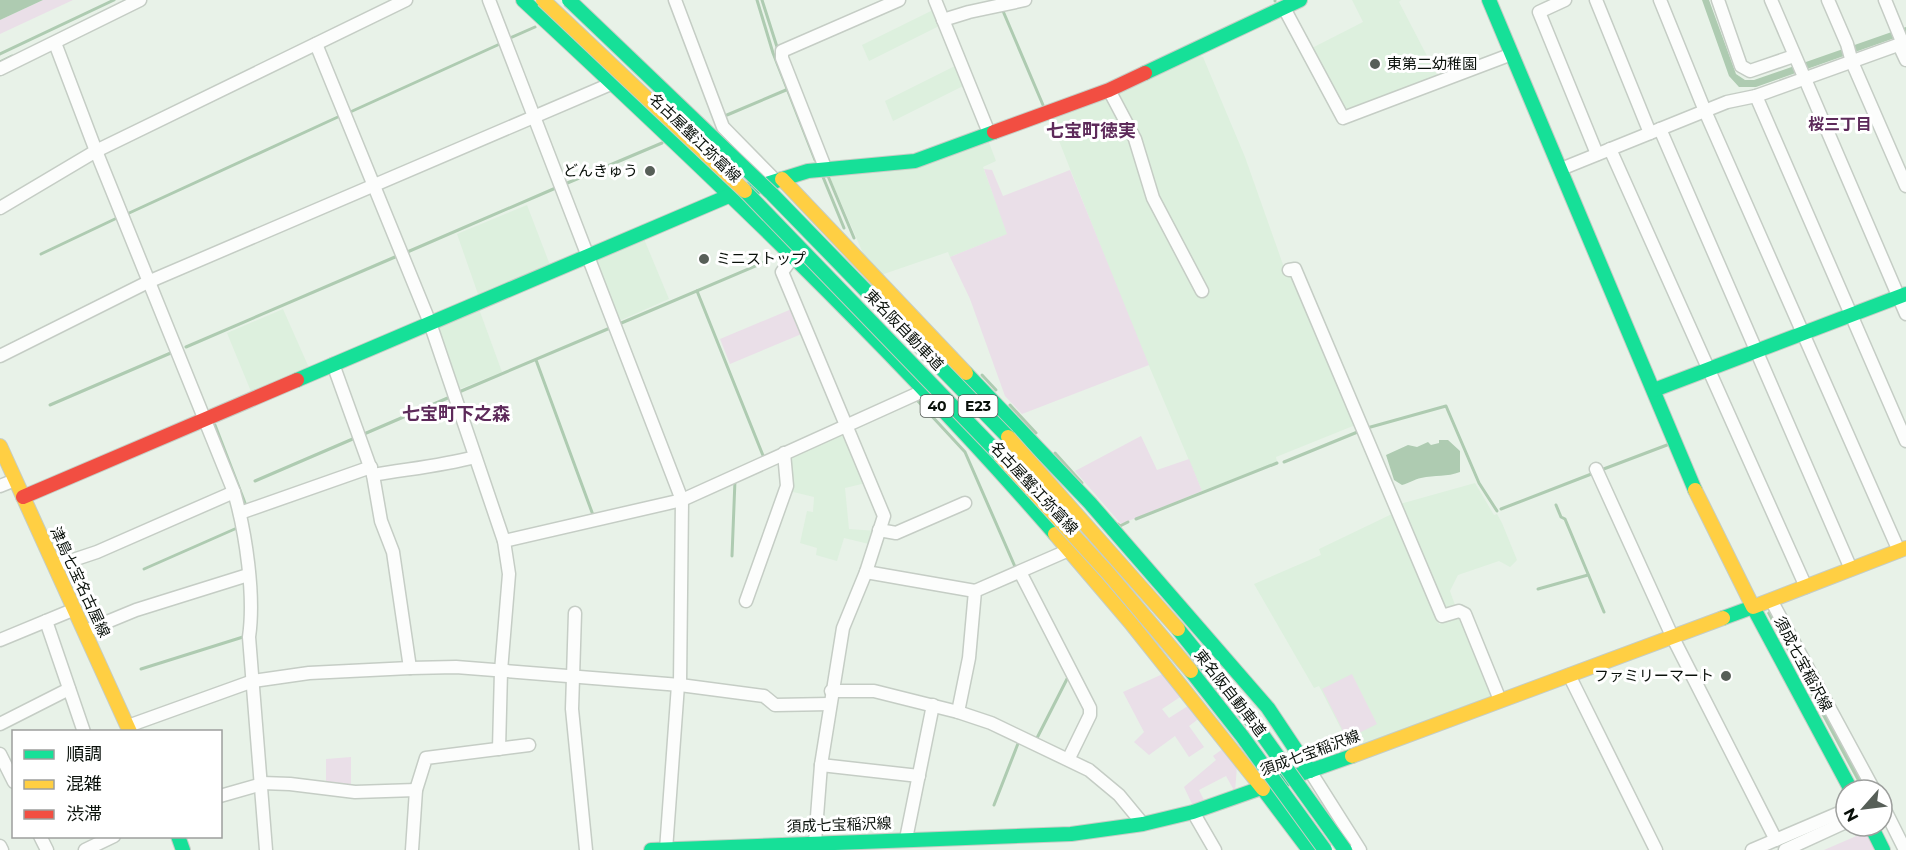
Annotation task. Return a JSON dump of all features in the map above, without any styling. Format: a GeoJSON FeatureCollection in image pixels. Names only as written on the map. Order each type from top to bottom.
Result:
{"type":"FeatureCollection","features":[{"type":"Feature","properties":{"kind":"main road","name":"名古屋蟹江弥富線"},"geometry":{"type":"LineString","coordinates":[[524,0],[730,195],[923,391],[1144,636],[1264,787],[1309,850]]}},
{"type":"Feature","properties":{"kind":"main road","name":"東名阪自動車道"},"geometry":{"type":"LineString","coordinates":[[543,0],[603,54],[763,209],[915,364],[1065,525],[1209,691],[1325,850]]}},
{"type":"Feature","properties":{"kind":"main road","name":"東名阪自動車道"},"geometry":{"type":"LineString","coordinates":[[569,0],[696,119],[849,271],[1107,545],[1257,723],[1345,850]]}},
{"type":"Feature","properties":{"kind":"main road"},"geometry":{"type":"LineString","coordinates":[[23,497],[730,195],[808,171],[898,164],[989,134],[1108,90],[1275,7],[1299,0]]}},
{"type":"Feature","properties":{"kind":"main road"},"geometry":{"type":"LineString","coordinates":[[1489,0],[1705,513],[1754,607],[1902,549]]}},
{"type":"Feature","properties":{"kind":"main road"},"geometry":{"type":"LineString","coordinates":[[779,180],[1096,510],[1268,708],[1310,771]]}},
{"type":"Feature","properties":{"kind":"main road"},"geometry":{"type":"LineString","coordinates":[[1654,390],[1902,295]]}},
{"type":"Feature","properties":{"kind":"main road","name":"津島七宝名古屋線"},"geometry":{"type":"LineString","coordinates":[[0,446],[85,631],[126,729]]}},
{"type":"Feature","properties":{"kind":"main road","name":"須成七宝稲沢線"},"geometry":{"type":"LineString","coordinates":[[651,850],[784,847],[815,842],[1071,834],[1143,824],[1193,812],[1310,771],[1754,607],[1845,778]]}},
{"type":"Feature","properties":{"kind":"street"},"geometry":{"type":"LineString","coordinates":[[0,69],[140,0]]}},
{"type":"Feature","properties":{"kind":"street"},"geometry":{"type":"LineString","coordinates":[[0,208],[96,151],[406,0]]}},
{"type":"Feature","properties":{"kind":"street"},"geometry":{"type":"LineString","coordinates":[[489,0],[682,500],[679,685],[666,850]]}},
{"type":"Feature","properties":{"kind":"street"},"geometry":{"type":"LineString","coordinates":[[675,0],[723,127],[779,180]]}},
{"type":"Feature","properties":{"kind":"street"},"geometry":{"type":"LineString","coordinates":[[826,170],[782,51],[899,0]]}},
{"type":"Feature","properties":{"kind":"street"},"geometry":{"type":"LineString","coordinates":[[935,0],[989,134]]}},
{"type":"Feature","properties":{"kind":"street"},"geometry":{"type":"LineString","coordinates":[[943,20],[999,3],[1025,0]]}},
{"type":"Feature","properties":{"kind":"street"},"geometry":{"type":"LineString","coordinates":[[1565,0],[1539,12],[1597,154]]}},
{"type":"Feature","properties":{"kind":"street"},"geometry":{"type":"LineString","coordinates":[[1596,0],[1851,569]]}},
{"type":"Feature","properties":{"kind":"street"},"geometry":{"type":"LineString","coordinates":[[1660,0],[1705,111],[1902,549]]}},
{"type":"Feature","properties":{"kind":"street"},"geometry":{"type":"LineString","coordinates":[[1718,0],[1741,66],[1750,71],[1796,59]]}},
{"type":"Feature","properties":{"kind":"street"},"geometry":{"type":"LineString","coordinates":[[1772,0],[1803,76],[1902,295],[1906,314]]}},
{"type":"Feature","properties":{"kind":"street"},"geometry":{"type":"LineString","coordinates":[[1828,0],[1847,44],[1851,60],[1906,186]]}},
{"type":"Feature","properties":{"kind":"street"},"geometry":{"type":"LineString","coordinates":[[1885,0],[1901,40],[1906,60]]}},
{"type":"Feature","properties":{"kind":"street"},"geometry":{"type":"LineString","coordinates":[[1275,7],[1342,118],[1512,54]]}},
{"type":"Feature","properties":{"kind":"street"},"geometry":{"type":"LineString","coordinates":[[1561,169],[1727,102],[1756,96],[1901,40]]}},
{"type":"Feature","properties":{"kind":"street"},"geometry":{"type":"LineString","coordinates":[[55,43],[148,282],[234,492],[240,513],[253,611],[249,637],[266,850]]}},
{"type":"Feature","properties":{"kind":"street"},"geometry":{"type":"LineString","coordinates":[[315,44],[430,323],[504,541],[509,574],[501,671],[499,749]]}},
{"type":"Feature","properties":{"kind":"street"},"geometry":{"type":"LineString","coordinates":[[0,356],[148,282],[613,83]]}},
{"type":"Feature","properties":{"kind":"street"},"geometry":{"type":"LineString","coordinates":[[1108,90],[1135,139],[1153,198],[1202,291]]}},
{"type":"Feature","properties":{"kind":"street"},"geometry":{"type":"LineString","coordinates":[[1756,96],[1906,441]]}},
{"type":"Feature","properties":{"kind":"street"},"geometry":{"type":"LineString","coordinates":[[1610,149],[1806,586]]}},
{"type":"Feature","properties":{"kind":"street"},"geometry":{"type":"LineString","coordinates":[[793,257],[782,272],[848,424],[858,459],[884,516],[866,572],[843,628],[820,765],[815,842]]}},
{"type":"Feature","properties":{"kind":"street"},"geometry":{"type":"LineString","coordinates":[[1288,270],[1295,269],[1442,616],[1459,611],[1465,614],[1500,700]]}},
{"type":"Feature","properties":{"kind":"street"},"geometry":{"type":"LineString","coordinates":[[333,364],[372,471],[381,521],[393,552],[410,668]]}},
{"type":"Feature","properties":{"kind":"street"},"geometry":{"type":"LineString","coordinates":[[504,541],[682,500],[923,391]]}},
{"type":"Feature","properties":{"kind":"street"},"geometry":{"type":"LineString","coordinates":[[746,601],[787,486],[784,453]]}},
{"type":"Feature","properties":{"kind":"street"},"geometry":{"type":"LineString","coordinates":[[240,513],[372,471],[440,466],[475,457]]}},
{"type":"Feature","properties":{"kind":"street"},"geometry":{"type":"LineString","coordinates":[[1596,469],[1672,636],[1776,840]]}},
{"type":"Feature","properties":{"kind":"street"},"geometry":{"type":"LineString","coordinates":[[0,486],[15,480]]}},
{"type":"Feature","properties":{"kind":"street"},"geometry":{"type":"LineString","coordinates":[[55,566],[97,552],[234,492]]}},
{"type":"Feature","properties":{"kind":"street"},"geometry":{"type":"LineString","coordinates":[[879,530],[896,533],[965,503]]}},
{"type":"Feature","properties":{"kind":"street"},"geometry":{"type":"LineString","coordinates":[[866,572],[975,591],[1068,550]]}},
{"type":"Feature","properties":{"kind":"street"},"geometry":{"type":"LineString","coordinates":[[1020,572],[1090,708],[1090,715],[1069,758]]}},
{"type":"Feature","properties":{"kind":"street"},"geometry":{"type":"LineString","coordinates":[[85,631],[136,610],[248,575]]}},
{"type":"Feature","properties":{"kind":"street"},"geometry":{"type":"LineString","coordinates":[[958,712],[969,658],[975,591]]}},
{"type":"Feature","properties":{"kind":"street"},"geometry":{"type":"LineString","coordinates":[[1771,600],[1867,778]]}},
{"type":"Feature","properties":{"kind":"street"},"geometry":{"type":"LineString","coordinates":[[0,640],[75,609]]}},
{"type":"Feature","properties":{"kind":"street"},"geometry":{"type":"LineString","coordinates":[[575,613],[573,734],[586,850]]}},
{"type":"Feature","properties":{"kind":"street"},"geometry":{"type":"LineString","coordinates":[[46,621],[83,730]]}},
{"type":"Feature","properties":{"kind":"street"},"geometry":{"type":"LineString","coordinates":[[126,729],[253,681],[309,673],[410,668],[456,667],[679,685],[764,696],[776,705],[830,704]]}},
{"type":"Feature","properties":{"kind":"street"},"geometry":{"type":"LineString","coordinates":[[1569,675],[1656,850]]}},
{"type":"Feature","properties":{"kind":"street"},"geometry":{"type":"LineString","coordinates":[[0,724],[69,689]]}},
{"type":"Feature","properties":{"kind":"street"},"geometry":{"type":"LineString","coordinates":[[831,691],[874,691],[933,705],[991,723],[1069,758],[1089,770],[1119,795],[1143,824]]}},
{"type":"Feature","properties":{"kind":"street"},"geometry":{"type":"LineString","coordinates":[[906,839],[933,705]]}},
{"type":"Feature","properties":{"kind":"street"},"geometry":{"type":"LineString","coordinates":[[412,850],[416,790],[426,758],[529,745]]}},
{"type":"Feature","properties":{"kind":"street"},"geometry":{"type":"LineString","coordinates":[[0,754],[12,778]]}},
{"type":"Feature","properties":{"kind":"street"},"geometry":{"type":"LineString","coordinates":[[820,765],[919,776]]}},
{"type":"Feature","properties":{"kind":"street"},"geometry":{"type":"LineString","coordinates":[[1310,771],[1360,850]]}},
{"type":"Feature","properties":{"kind":"street"},"geometry":{"type":"LineString","coordinates":[[222,795],[262,784],[290,784],[355,792],[416,790]]}},
{"type":"Feature","properties":{"kind":"street"},"geometry":{"type":"LineString","coordinates":[[1193,812],[1215,850]]}},
{"type":"Feature","properties":{"kind":"street"},"geometry":{"type":"LineString","coordinates":[[1752,850],[1834,815]]}},
{"type":"Feature","properties":{"kind":"street"},"geometry":{"type":"LineString","coordinates":[[1785,850],[1834,828]]}},
{"type":"Feature","properties":{"kind":"street"},"geometry":{"type":"LineString","coordinates":[[1894,828],[1905,850]]}},
{"type":"Feature","properties":{"kind":"street"},"geometry":{"type":"LineString","coordinates":[[85,850],[112,838]]}},
{"type":"Feature","properties":{"kind":"shaded area"},"geometry":{"type":"Polygon","coordinates":[[[0,0],[43,0],[0,20],[0,0]]]}},
{"type":"Feature","properties":{"kind":"shaded area"},"geometry":{"type":"Polygon","coordinates":[[[43,0],[73,0],[0,34],[0,20],[43,0]]]}},
{"type":"Feature","properties":{"kind":"shaded area","name":"東第二幼稚園"},"geometry":{"type":"Polygon","coordinates":[[[1352,0],[1401,0],[1399,2],[1439,79],[1344,113],[1310,49],[1363,22],[1352,0]]]}},
{"type":"Feature","properties":{"kind":"shaded area"},"geometry":{"type":"Polygon","coordinates":[[[1702,0],[1709,0],[1736,74],[1745,80],[1754,80],[1906,27],[1906,34],[1756,87],[1739,87],[1729,76],[1702,0]]]}},
{"type":"Feature","properties":{"kind":"shaded area"},"geometry":{"type":"Polygon","coordinates":[[[933,10],[939,26],[869,61],[862,45],[933,10]]]}},
{"type":"Feature","properties":{"kind":"shaded area"},"geometry":{"type":"Polygon","coordinates":[[[1200,56],[1203,57],[1245,157],[1286,273],[1293,272],[1355,422],[1353,426],[1276,457],[1277,462],[1202,491],[1130,321],[1050,118],[1107,99],[1207,292],[1159,195],[1118,94],[1200,56]]]}},
{"type":"Feature","properties":{"kind":"shaded area"},"geometry":{"type":"Polygon","coordinates":[[[955,66],[965,85],[893,121],[885,101],[955,66]]]}},
{"type":"Feature","properties":{"kind":"shaded area"},"geometry":{"type":"Polygon","coordinates":[[[988,140],[996,161],[983,167],[1008,234],[950,257],[948,252],[881,275],[866,260],[829,175],[988,140]]]}},
{"type":"Feature","properties":{"kind":"shaded area"},"geometry":{"type":"Polygon","coordinates":[[[984,169],[992,170],[1003,196],[1070,170],[1149,365],[1022,414],[1005,396],[970,299],[950,257],[1007,234],[984,169]]]}},
{"type":"Feature","properties":{"kind":"shaded area"},"geometry":{"type":"Polygon","coordinates":[[[527,205],[550,265],[479,297],[457,234],[527,205]]]}},
{"type":"Feature","properties":{"kind":"shaded area"},"geometry":{"type":"Polygon","coordinates":[[[644,239],[669,299],[619,321],[595,260],[644,239]]]}},
{"type":"Feature","properties":{"kind":"shaded area"},"geometry":{"type":"Polygon","coordinates":[[[794,308],[804,333],[730,364],[720,339],[794,308]]]}},
{"type":"Feature","properties":{"kind":"shaded area"},"geometry":{"type":"Polygon","coordinates":[[[283,309],[310,370],[252,394],[227,333],[283,309]]]}},
{"type":"Feature","properties":{"kind":"shaded area"},"geometry":{"type":"Polygon","coordinates":[[[479,309],[502,372],[457,390],[436,327],[479,309]]]}},
{"type":"Feature","properties":{"kind":"shaded area"},"geometry":{"type":"Polygon","coordinates":[[[841,432],[845,434],[866,483],[845,488],[849,529],[877,531],[873,545],[844,538],[837,561],[816,555],[817,548],[800,543],[807,511],[813,512],[814,497],[789,491],[792,471],[789,457],[841,432]]]}},
{"type":"Feature","properties":{"kind":"shaded area"},"geometry":{"type":"Polygon","coordinates":[[[1141,436],[1157,470],[1189,459],[1202,491],[1121,524],[1075,471],[1141,436]]]}},
{"type":"Feature","properties":{"kind":"shaded area"},"geometry":{"type":"Polygon","coordinates":[[[1439,440],[1448,440],[1460,451],[1460,472],[1421,478],[1402,485],[1394,480],[1386,455],[1408,445],[1417,447],[1428,442],[1431,445],[1439,443],[1439,440]]]}},
{"type":"Feature","properties":{"kind":"shaded area"},"geometry":{"type":"Polygon","coordinates":[[[1475,483],[1494,515],[1497,514],[1502,523],[1517,560],[1510,567],[1499,561],[1458,575],[1450,591],[1456,608],[1449,611],[1444,608],[1400,504],[1475,483]]]}},
{"type":"Feature","properties":{"kind":"shaded area"},"geometry":{"type":"Polygon","coordinates":[[[1394,513],[1439,624],[1460,616],[1493,696],[1352,750],[1319,686],[1314,688],[1254,584],[1321,555],[1319,549],[1394,513]]]}},
{"type":"Feature","properties":{"kind":"shaded area"},"geometry":{"type":"Polygon","coordinates":[[[1769,611],[1860,778],[1856,778],[1767,613],[1769,611]]]}},
{"type":"Feature","properties":{"kind":"shaded area"},"geometry":{"type":"Polygon","coordinates":[[[1165,673],[1183,695],[1162,709],[1169,718],[1191,704],[1201,717],[1189,726],[1204,747],[1189,757],[1175,736],[1149,755],[1134,742],[1144,732],[1123,692],[1165,673]]]}},
{"type":"Feature","properties":{"kind":"shaded area"},"geometry":{"type":"Polygon","coordinates":[[[1352,674],[1377,724],[1347,739],[1322,689],[1352,674]]]}},
{"type":"Feature","properties":{"kind":"shaded area"},"geometry":{"type":"Polygon","coordinates":[[[1224,748],[1237,766],[1235,792],[1226,776],[1199,790],[1205,802],[1193,806],[1184,787],[1216,760],[1213,756],[1224,748]]]}},
{"type":"Feature","properties":{"kind":"shaded area"},"geometry":{"type":"Polygon","coordinates":[[[351,757],[351,788],[326,783],[326,759],[351,757]]]}},
{"type":"Feature","properties":{"kind":"shaded area"},"geometry":{"type":"Polygon","coordinates":[[[1852,838],[1871,838],[1877,850],[1824,850],[1852,838]]]}},
{"type":"Feature","properties":{"kind":"waterway"},"geometry":{"type":"LineString","coordinates":[[0,54],[114,0]]}},
{"type":"Feature","properties":{"kind":"waterway"},"geometry":{"type":"LineString","coordinates":[[757,0],[773,53],[815,160]]}},
{"type":"Feature","properties":{"kind":"waterway"},"geometry":{"type":"LineString","coordinates":[[762,0],[778,50]]}},
{"type":"Feature","properties":{"kind":"waterway"},"geometry":{"type":"LineString","coordinates":[[1003,11],[1043,105]]}},
{"type":"Feature","properties":{"kind":"waterway"},"geometry":{"type":"LineString","coordinates":[[508,39],[535,27]]}},
{"type":"Feature","properties":{"kind":"waterway"},"geometry":{"type":"LineString","coordinates":[[348,113],[502,43]]}},
{"type":"Feature","properties":{"kind":"waterway"},"geometry":{"type":"LineString","coordinates":[[0,62],[12,56]]}},
{"type":"Feature","properties":{"kind":"waterway"},"geometry":{"type":"LineString","coordinates":[[727,115],[786,90]]}},
{"type":"Feature","properties":{"kind":"waterway"},"geometry":{"type":"LineString","coordinates":[[127,214],[340,116]]}},
{"type":"Feature","properties":{"kind":"waterway"},"geometry":{"type":"LineString","coordinates":[[565,184],[662,143]]}},
{"type":"Feature","properties":{"kind":"waterway"},"geometry":{"type":"LineString","coordinates":[[828,176],[854,238]]}},
{"type":"Feature","properties":{"kind":"waterway"},"geometry":{"type":"LineString","coordinates":[[823,177],[844,228]]}},
{"type":"Feature","properties":{"kind":"waterway"},"geometry":{"type":"LineString","coordinates":[[405,253],[558,187]]}},
{"type":"Feature","properties":{"kind":"waterway"},"geometry":{"type":"LineString","coordinates":[[41,254],[117,218]]}},
{"type":"Feature","properties":{"kind":"waterway"},"geometry":{"type":"LineString","coordinates":[[186,347],[395,257]]}},
{"type":"Feature","properties":{"kind":"waterway"},"geometry":{"type":"LineString","coordinates":[[619,324],[772,259]]}},
{"type":"Feature","properties":{"kind":"waterway"},"geometry":{"type":"LineString","coordinates":[[697,291],[764,458]]}},
{"type":"Feature","properties":{"kind":"waterway"},"geometry":{"type":"LineString","coordinates":[[459,392],[610,328]]}},
{"type":"Feature","properties":{"kind":"waterway"},"geometry":{"type":"LineString","coordinates":[[50,405],[173,352]]}},
{"type":"Feature","properties":{"kind":"waterway"},"geometry":{"type":"LineString","coordinates":[[536,360],[593,515]]}},
{"type":"Feature","properties":{"kind":"waterway"},"geometry":{"type":"LineString","coordinates":[[982,375],[996,390]]}},
{"type":"Feature","properties":{"kind":"waterway"},"geometry":{"type":"LineString","coordinates":[[364,434],[450,397]]}},
{"type":"Feature","properties":{"kind":"waterway"},"geometry":{"type":"LineString","coordinates":[[916,399],[965,452],[1016,569]]}},
{"type":"Feature","properties":{"kind":"waterway"},"geometry":{"type":"LineString","coordinates":[[1010,405],[1036,433]]}},
{"type":"Feature","properties":{"kind":"waterway"},"geometry":{"type":"LineString","coordinates":[[1367,428],[1446,406],[1479,483],[1497,511]]}},
{"type":"Feature","properties":{"kind":"waterway"},"geometry":{"type":"LineString","coordinates":[[215,425],[245,503]]}},
{"type":"Feature","properties":{"kind":"waterway"},"geometry":{"type":"LineString","coordinates":[[1284,462],[1360,431]]}},
{"type":"Feature","properties":{"kind":"waterway"},"geometry":{"type":"LineString","coordinates":[[255,481],[355,438]]}},
{"type":"Feature","properties":{"kind":"waterway"},"geometry":{"type":"LineString","coordinates":[[1601,470],[1667,445]]}},
{"type":"Feature","properties":{"kind":"waterway"},"geometry":{"type":"LineString","coordinates":[[1055,453],[1082,483]]}},
{"type":"Feature","properties":{"kind":"waterway"},"geometry":{"type":"LineString","coordinates":[[1136,519],[1277,463]]}},
{"type":"Feature","properties":{"kind":"waterway"},"geometry":{"type":"LineString","coordinates":[[1501,509],[1594,473]]}},
{"type":"Feature","properties":{"kind":"waterway"},"geometry":{"type":"LineString","coordinates":[[732,556],[735,480]]}},
{"type":"Feature","properties":{"kind":"waterway"},"geometry":{"type":"LineString","coordinates":[[1556,505],[1561,517],[1565,519],[1604,612]]}},
{"type":"Feature","properties":{"kind":"waterway"},"geometry":{"type":"LineString","coordinates":[[1118,524],[1120,526],[1128,522]]}},
{"type":"Feature","properties":{"kind":"waterway"},"geometry":{"type":"LineString","coordinates":[[144,569],[237,528]]}},
{"type":"Feature","properties":{"kind":"waterway"},"geometry":{"type":"LineString","coordinates":[[1538,589],[1588,575]]}},
{"type":"Feature","properties":{"kind":"waterway"},"geometry":{"type":"LineString","coordinates":[[141,669],[243,637]]}},
{"type":"Feature","properties":{"kind":"waterway"},"geometry":{"type":"LineString","coordinates":[[1037,738],[1068,677]]}},
{"type":"Feature","properties":{"kind":"waterway"},"geometry":{"type":"LineString","coordinates":[[994,805],[1019,741]]}},
{"type":"Feature","properties":{"kind":"traffic: fast"},"geometry":{"type":"LineString","coordinates":[[523,0],[729,194],[863,327],[928,394],[1055,534]]}},
{"type":"Feature","properties":{"kind":"traffic: fast"},"geometry":{"type":"LineString","coordinates":[[569,0],[772,194],[1008,437]]}},
{"type":"Feature","properties":{"kind":"traffic: fast"},"geometry":{"type":"LineString","coordinates":[[1145,73],[1300,0]]}},
{"type":"Feature","properties":{"kind":"traffic: fast"},"geometry":{"type":"LineString","coordinates":[[1489,0],[1695,490]]}},
{"type":"Feature","properties":{"kind":"traffic: fast"},"geometry":{"type":"LineString","coordinates":[[297,380],[731,195],[808,171],[915,161],[994,132]]}},
{"type":"Feature","properties":{"kind":"traffic: fast"},"geometry":{"type":"LineString","coordinates":[[745,191],[1001,456]]}},
{"type":"Feature","properties":{"kind":"traffic: fast"},"geometry":{"type":"LineString","coordinates":[[1654,390],[1906,294]]}},
{"type":"Feature","properties":{"kind":"traffic: fast"},"geometry":{"type":"LineString","coordinates":[[966,373],[1090,503],[1268,708],[1310,771]]}},
{"type":"Feature","properties":{"kind":"traffic: fast"},"geometry":{"type":"LineString","coordinates":[[1723,618],[1753,607],[1845,778]]}},
{"type":"Feature","properties":{"kind":"traffic: fast"},"geometry":{"type":"LineString","coordinates":[[1178,629],[1259,730],[1345,850]]}},
{"type":"Feature","properties":{"kind":"traffic: fast"},"geometry":{"type":"LineString","coordinates":[[1191,671],[1242,736],[1325,850]]}},
{"type":"Feature","properties":{"kind":"traffic: fast"},"geometry":{"type":"LineString","coordinates":[[651,850],[1071,834],[1143,824],[1193,812],[1352,756]]}},
{"type":"Feature","properties":{"kind":"traffic: fast"},"geometry":{"type":"LineString","coordinates":[[1263,789],[1309,850]]}},
{"type":"Feature","properties":{"kind":"traffic: fast"},"geometry":{"type":"LineString","coordinates":[[179,838],[183,850]]}},
{"type":"Feature","properties":{"kind":"traffic: fast"},"geometry":{"type":"LineString","coordinates":[[1877,838],[1883,850]]}},
{"type":"Feature","properties":{"kind":"traffic: slow"},"geometry":{"type":"LineString","coordinates":[[543,0],[745,191]]}},
{"type":"Feature","properties":{"kind":"traffic: slow"},"geometry":{"type":"LineString","coordinates":[[782,179],[966,373]]}},
{"type":"Feature","properties":{"kind":"traffic: slow"},"geometry":{"type":"LineString","coordinates":[[1008,437],[1178,629]]}},
{"type":"Feature","properties":{"kind":"traffic: slow"},"geometry":{"type":"LineString","coordinates":[[0,446],[129,730]]}},
{"type":"Feature","properties":{"kind":"traffic: slow"},"geometry":{"type":"LineString","coordinates":[[1001,456],[1108,573],[1191,671]]}},
{"type":"Feature","properties":{"kind":"traffic: slow"},"geometry":{"type":"LineString","coordinates":[[1695,490],[1753,607],[1906,548]]}},
{"type":"Feature","properties":{"kind":"traffic: slow"},"geometry":{"type":"LineString","coordinates":[[1055,534],[1130,622],[1263,789]]}},
{"type":"Feature","properties":{"kind":"traffic: slow"},"geometry":{"type":"LineString","coordinates":[[1352,756],[1723,618]]}},
{"type":"Feature","properties":{"kind":"traffic: jam"},"geometry":{"type":"LineString","coordinates":[[994,132],[1109,90],[1145,73]]}},
{"type":"Feature","properties":{"kind":"traffic: jam"},"geometry":{"type":"LineString","coordinates":[[23,497],[297,380]]}},
{"type":"Feature","properties":{"kind":"place","name":"東第二幼稚園"},"geometry":{"type":"Point","coordinates":[1375,64]}},
{"type":"Feature","properties":{"kind":"place","name":"どんきゅう"},"geometry":{"type":"Point","coordinates":[650,171]}},
{"type":"Feature","properties":{"kind":"place","name":"ミニストップ"},"geometry":{"type":"Point","coordinates":[704,259]}},
{"type":"Feature","properties":{"kind":"place","name":"ファミリーマート"},"geometry":{"type":"Point","coordinates":[1726,676]}},
{"type":"Feature","properties":{"kind":"district","name":"桜三丁目"},"geometry":{"type":"Point","coordinates":[1840,124]}},
{"type":"Feature","properties":{"kind":"district","name":"七宝町徳実"},"geometry":{"type":"Point","coordinates":[1091,131]}},
{"type":"Feature","properties":{"kind":"district","name":"七宝町下之森"},"geometry":{"type":"Point","coordinates":[456,414]}}]}
